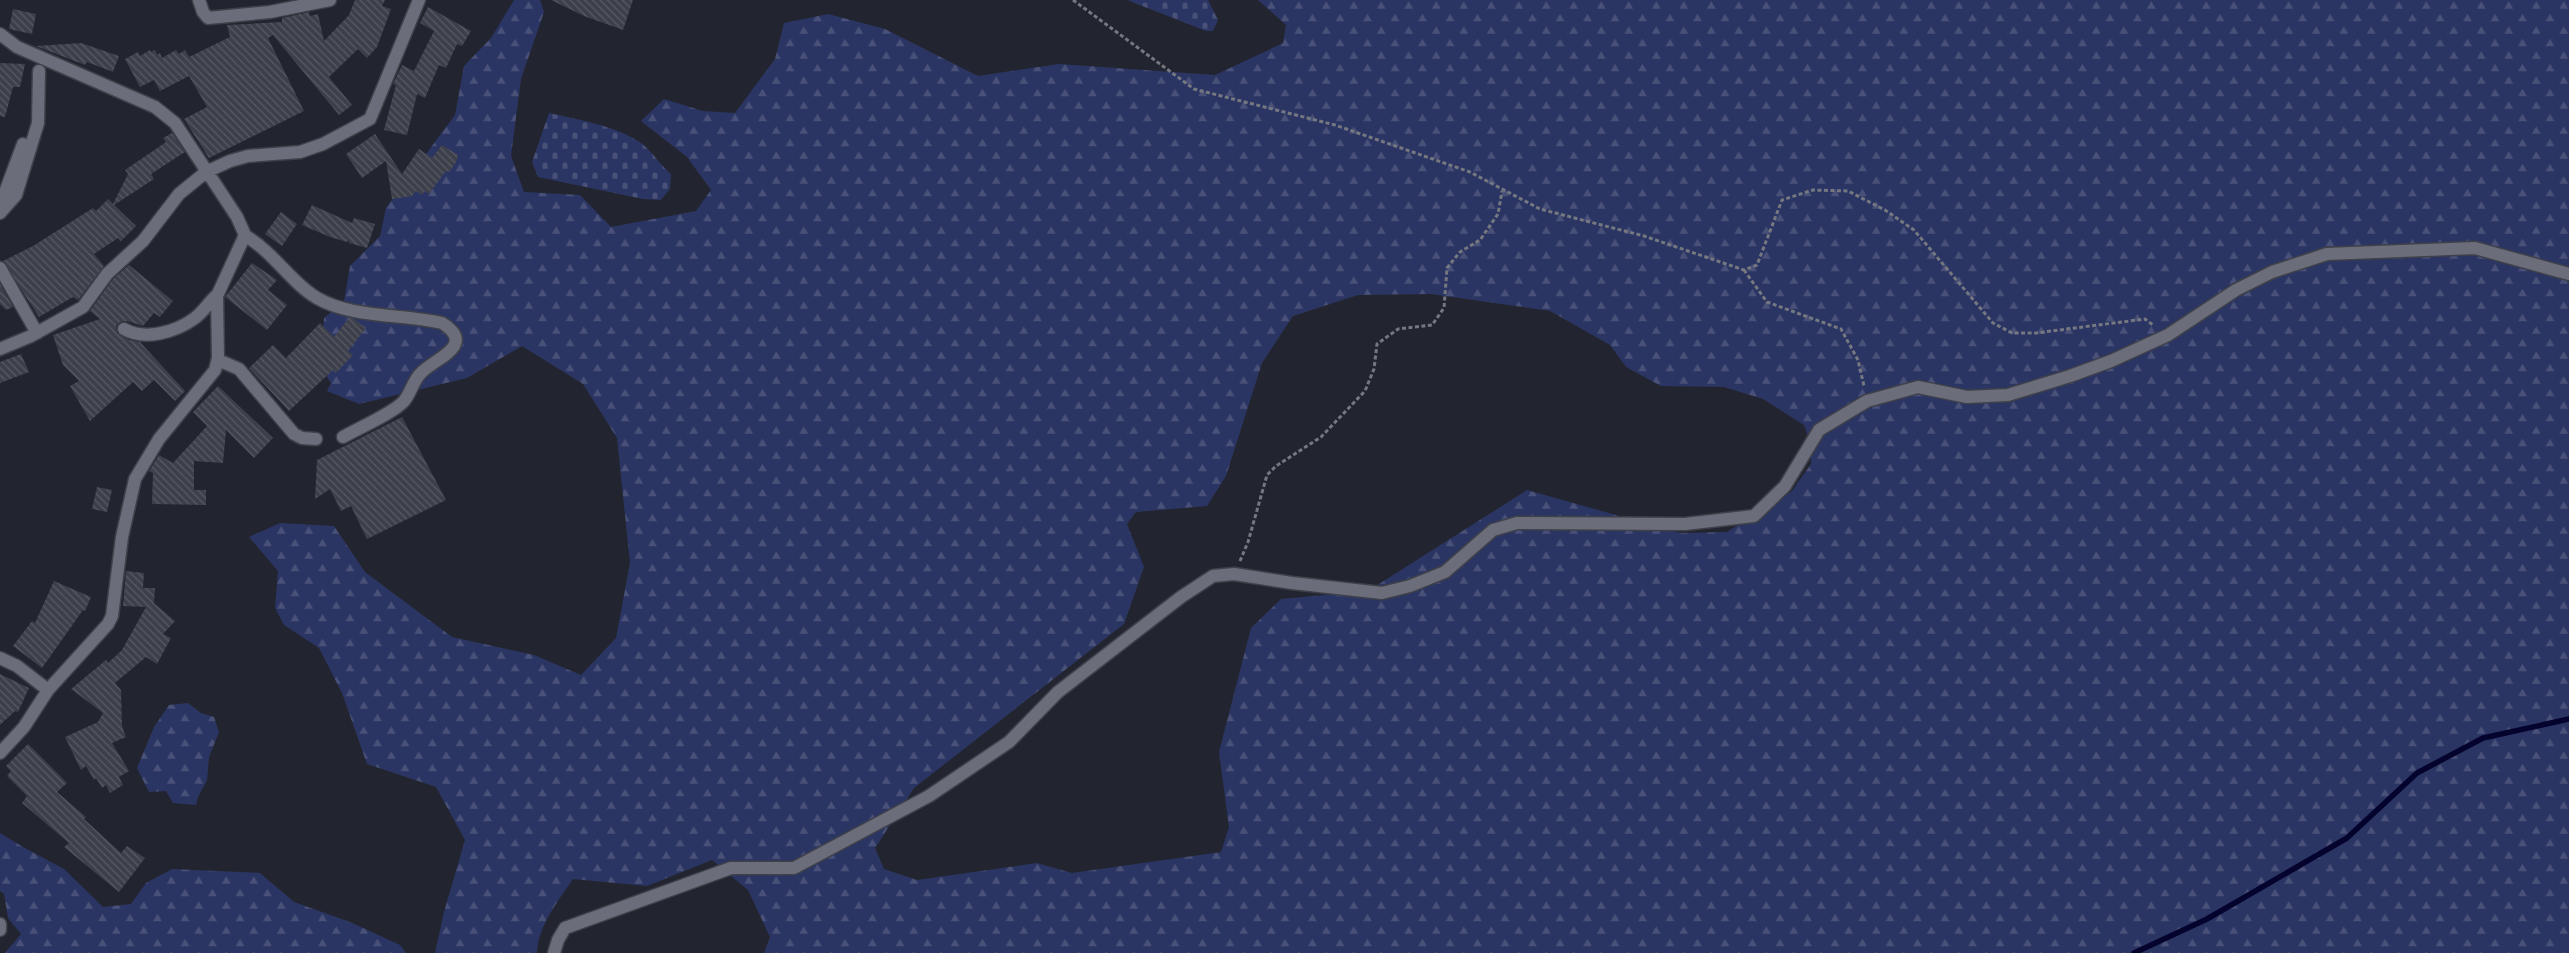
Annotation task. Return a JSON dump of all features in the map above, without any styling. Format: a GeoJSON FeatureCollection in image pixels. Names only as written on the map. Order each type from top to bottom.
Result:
{"type":"FeatureCollection","features":[{"type":"Feature","properties":{"kind":"street"},"geometry":{"type":"LineString","coordinates":[[199,0],[203,12],[208,18],[270,12],[330,0]]}},
{"type":"Feature","properties":{"kind":"street"},"geometry":{"type":"LineString","coordinates":[[0,349],[37,332],[83,307],[107,274],[143,241],[179,194],[206,172],[230,161],[248,156],[300,152],[323,144],[370,118],[419,0]]}},
{"type":"Feature","properties":{"kind":"street"},"geometry":{"type":"LineString","coordinates":[[0,34],[17,46],[42,58],[155,107],[175,123],[237,217],[244,235],[276,258],[309,293],[320,300],[353,310],[442,323],[451,328],[455,335],[455,341],[449,354],[424,370],[415,379],[404,401],[343,437]]}},
{"type":"Feature","properties":{"kind":"street"},"geometry":{"type":"LineString","coordinates":[[0,199],[8,186],[29,127],[42,58]]}},
{"type":"Feature","properties":{"kind":"street"},"geometry":{"type":"LineString","coordinates":[[0,213],[16,195],[35,132],[39,113],[39,71]]}},
{"type":"Feature","properties":{"kind":"street"},"geometry":{"type":"LineString","coordinates":[[124,329],[132,334],[146,335],[175,328],[195,319],[217,295],[244,235]]}},
{"type":"Feature","properties":{"kind":"street"},"geometry":{"type":"LineString","coordinates":[[554,953],[558,940],[566,928],[731,868],[794,868],[929,796],[1008,742],[1058,692],[1181,596],[1213,576],[1234,574],[1292,584],[1382,593],[1410,586],[1445,572],[1493,530],[1517,523],[1685,524],[1754,516],[1786,486],[1819,430],[1867,401],[1918,387],[1967,397],[2008,395],[2111,361],[2168,335],[2250,283],[2272,272],[2327,254],[2475,248],[2569,274]]}},
{"type":"Feature","properties":{"kind":"street"},"geometry":{"type":"LineString","coordinates":[[0,268],[37,332]]}},
{"type":"Feature","properties":{"kind":"street"},"geometry":{"type":"LineString","coordinates":[[0,753],[24,727],[48,690],[94,642],[112,616],[122,537],[135,479],[159,439],[209,380],[218,360],[217,295]]}},
{"type":"Feature","properties":{"kind":"street"},"geometry":{"type":"LineString","coordinates":[[218,360],[238,369],[294,434],[302,438],[316,439]]}},
{"type":"Feature","properties":{"kind":"street"},"geometry":{"type":"LineString","coordinates":[[0,658],[17,666],[48,690]]}},
{"type":"Feature","properties":{"kind":"street"},"geometry":{"type":"LineString","coordinates":[[0,924],[0,930]]}},
{"type":"Feature","properties":{"kind":"path"},"geometry":{"type":"LineString","coordinates":[[1073,0],[1194,89],[1335,125],[1470,172],[1502,191],[1540,209],[1644,236],[1744,270],[1767,302],[1841,328],[1858,360],[1867,401]]}},
{"type":"Feature","properties":{"kind":"path"},"geometry":{"type":"LineString","coordinates":[[1744,270],[1757,265],[1782,200],[1813,190],[1848,191],[1884,210],[1914,230],[1994,323],[2012,333],[2036,333],[2145,319],[2168,335]]}},
{"type":"Feature","properties":{"kind":"path"},"geometry":{"type":"LineString","coordinates":[[1234,574],[1248,542],[1267,475],[1276,466],[1322,437],[1365,390],[1374,369],[1377,344],[1398,329],[1432,325],[1444,308],[1447,291],[1447,268],[1460,252],[1480,240],[1498,214],[1502,191]]}},
{"type":"Feature","properties":{"kind":"green space"},"geometry":{"type":"Polygon","coordinates":[[[514,0],[540,0],[544,12],[521,79],[511,156],[524,192],[580,195],[611,227],[696,211],[711,190],[687,157],[641,121],[664,99],[703,111],[735,113],[775,59],[784,23],[828,14],[885,29],[978,76],[1059,64],[1215,75],[1283,43],[1286,25],[1258,0],[2569,0],[2569,953],[764,953],[770,937],[748,890],[712,860],[647,886],[573,879],[555,905],[545,924],[538,943],[537,953],[435,953],[444,912],[465,840],[436,787],[367,764],[342,693],[319,648],[284,625],[275,608],[278,571],[249,537],[280,523],[334,526],[365,572],[452,637],[534,655],[581,675],[616,638],[630,563],[617,438],[583,384],[522,346],[467,378],[359,404],[327,391],[331,383],[320,366],[324,318],[344,301],[350,266],[380,236],[386,208],[455,115],[464,66],[491,38],[514,0]],[[1431,294],[1358,295],[1293,316],[1262,363],[1226,476],[1207,506],[1136,512],[1127,524],[1144,567],[1124,624],[914,788],[875,848],[884,869],[917,880],[1037,863],[1072,873],[1221,852],[1229,827],[1219,752],[1251,628],[1281,599],[1368,591],[1527,490],[1680,533],[1727,532],[1792,491],[1811,464],[1811,445],[1804,425],[1763,399],[1724,387],[1661,386],[1626,367],[1610,345],[1550,311],[1431,294]]]}},
{"type":"Feature","properties":{"kind":"green space"},"geometry":{"type":"Polygon","coordinates":[[[1127,0],[1208,0],[1218,20],[1213,31],[1206,31],[1127,0]]]}},
{"type":"Feature","properties":{"kind":"green space"},"geometry":{"type":"Polygon","coordinates":[[[549,113],[607,127],[638,141],[671,174],[670,189],[661,200],[643,199],[538,177],[532,162],[549,113]]]}},
{"type":"Feature","properties":{"kind":"green space"},"geometry":{"type":"Polygon","coordinates":[[[188,703],[201,713],[214,717],[219,732],[209,757],[207,780],[196,805],[173,803],[166,791],[149,792],[137,768],[154,727],[169,705],[188,703]]]}},
{"type":"Feature","properties":{"kind":"green space"},"geometry":{"type":"Polygon","coordinates":[[[0,833],[64,869],[103,907],[131,904],[146,883],[172,869],[260,873],[294,902],[350,922],[400,945],[406,953],[5,953],[21,934],[8,918],[4,894],[0,891],[0,833]]]}},
{"type":"Feature","properties":{"kind":"building"},"geometry":{"type":"Polygon","coordinates":[[[355,0],[385,0],[382,6],[391,9],[377,47],[367,58],[358,49],[329,77],[352,105],[339,115],[273,35],[268,38],[304,111],[209,158],[184,119],[207,107],[189,76],[160,91],[154,80],[140,87],[125,59],[138,52],[140,56],[150,50],[151,52],[155,50],[157,55],[160,53],[162,58],[176,50],[179,54],[185,50],[189,57],[230,37],[227,25],[282,22],[282,18],[309,12],[310,16],[318,14],[324,41],[349,15],[355,0]]]}},
{"type":"Feature","properties":{"kind":"building"},"geometry":{"type":"Polygon","coordinates":[[[551,0],[633,0],[623,30],[584,16],[551,0]]]}},
{"type":"Feature","properties":{"kind":"building"},"geometry":{"type":"Polygon","coordinates":[[[428,7],[471,31],[462,46],[457,44],[446,68],[439,65],[425,98],[417,94],[407,135],[384,130],[396,85],[393,84],[402,65],[414,71],[434,31],[420,23],[428,7]]]}},
{"type":"Feature","properties":{"kind":"building"},"geometry":{"type":"Polygon","coordinates":[[[13,9],[36,14],[32,34],[9,29],[13,9]]]}},
{"type":"Feature","properties":{"kind":"building"},"geometry":{"type":"Polygon","coordinates":[[[81,43],[119,56],[113,72],[87,62],[85,65],[36,46],[81,43]]]}},
{"type":"Feature","properties":{"kind":"building"},"geometry":{"type":"Polygon","coordinates":[[[0,63],[25,64],[20,87],[13,87],[5,117],[0,116],[0,63]]]}},
{"type":"Feature","properties":{"kind":"building"},"geometry":{"type":"Polygon","coordinates":[[[172,133],[185,152],[151,174],[154,179],[114,205],[136,226],[121,241],[118,238],[94,254],[104,266],[78,300],[73,297],[39,317],[3,261],[33,246],[93,208],[96,211],[108,199],[113,204],[128,174],[125,170],[166,142],[163,138],[172,133]]]}},
{"type":"Feature","properties":{"kind":"building"},"geometry":{"type":"Polygon","coordinates":[[[375,134],[402,174],[419,149],[432,158],[442,145],[458,155],[456,162],[450,171],[445,172],[429,194],[425,191],[422,195],[416,191],[412,196],[392,199],[386,161],[362,178],[346,154],[375,134]]]}},
{"type":"Feature","properties":{"kind":"building"},"geometry":{"type":"Polygon","coordinates":[[[312,205],[352,223],[354,218],[375,224],[367,248],[349,243],[349,240],[347,242],[330,237],[302,225],[312,205]]]}},
{"type":"Feature","properties":{"kind":"building"},"geometry":{"type":"Polygon","coordinates":[[[281,212],[297,224],[282,246],[265,234],[281,212]]]}},
{"type":"Feature","properties":{"kind":"building"},"geometry":{"type":"Polygon","coordinates":[[[252,263],[277,280],[268,290],[287,305],[267,330],[225,297],[252,263]]]}},
{"type":"Feature","properties":{"kind":"building"},"geometry":{"type":"Polygon","coordinates":[[[129,265],[173,301],[160,317],[154,313],[143,326],[127,321],[120,322],[116,326],[117,333],[129,340],[140,342],[185,391],[175,401],[154,380],[142,391],[133,382],[90,421],[70,386],[79,381],[63,365],[53,335],[100,319],[90,311],[113,279],[129,265]]]}},
{"type":"Feature","properties":{"kind":"building"},"geometry":{"type":"Polygon","coordinates":[[[0,284],[13,307],[6,310],[0,304],[0,284]]]}},
{"type":"Feature","properties":{"kind":"building"},"geometry":{"type":"Polygon","coordinates":[[[349,318],[354,319],[366,328],[348,351],[353,355],[336,373],[333,370],[289,411],[249,368],[273,345],[286,358],[320,323],[334,337],[349,318]]]}},
{"type":"Feature","properties":{"kind":"building"},"geometry":{"type":"Polygon","coordinates":[[[21,354],[29,372],[0,383],[0,362],[21,354]]]}},
{"type":"Feature","properties":{"kind":"building"},"geometry":{"type":"Polygon","coordinates":[[[218,386],[273,438],[254,458],[226,430],[223,463],[194,461],[194,490],[206,490],[206,505],[152,504],[153,473],[149,471],[159,455],[173,463],[207,426],[193,412],[218,386]]]}},
{"type":"Feature","properties":{"kind":"building"},"geometry":{"type":"Polygon","coordinates":[[[402,417],[446,500],[367,539],[351,506],[341,511],[330,489],[315,499],[317,460],[402,417]]]}},
{"type":"Feature","properties":{"kind":"building"},"geometry":{"type":"Polygon","coordinates":[[[97,487],[112,490],[107,512],[92,509],[97,487]]]}},
{"type":"Feature","properties":{"kind":"building"},"geometry":{"type":"Polygon","coordinates":[[[126,571],[144,573],[143,588],[155,588],[154,603],[175,621],[163,634],[171,638],[157,664],[146,657],[115,683],[121,690],[122,726],[126,737],[112,743],[129,771],[119,777],[123,785],[110,793],[106,785],[102,788],[96,778],[94,780],[86,766],[81,770],[65,737],[98,722],[103,713],[71,689],[106,660],[108,663],[122,650],[146,607],[123,606],[126,571]]]}},
{"type":"Feature","properties":{"kind":"building"},"geometry":{"type":"Polygon","coordinates":[[[54,581],[91,597],[85,611],[83,610],[42,668],[13,646],[32,621],[35,623],[54,581]]]}},
{"type":"Feature","properties":{"kind":"building"},"geometry":{"type":"Polygon","coordinates":[[[0,674],[29,688],[18,712],[15,711],[0,725],[0,674]]]}},
{"type":"Feature","properties":{"kind":"building"},"geometry":{"type":"Polygon","coordinates":[[[28,744],[67,783],[57,792],[86,817],[84,819],[121,853],[127,846],[145,858],[119,892],[64,847],[69,843],[22,803],[27,796],[7,776],[11,771],[6,766],[28,744]]]}},
{"type":"Feature","properties":{"kind":"waterway"},"geometry":{"type":"LineString","coordinates":[[2134,953],[2207,919],[2347,838],[2417,773],[2483,738],[2569,719]]}}]}
